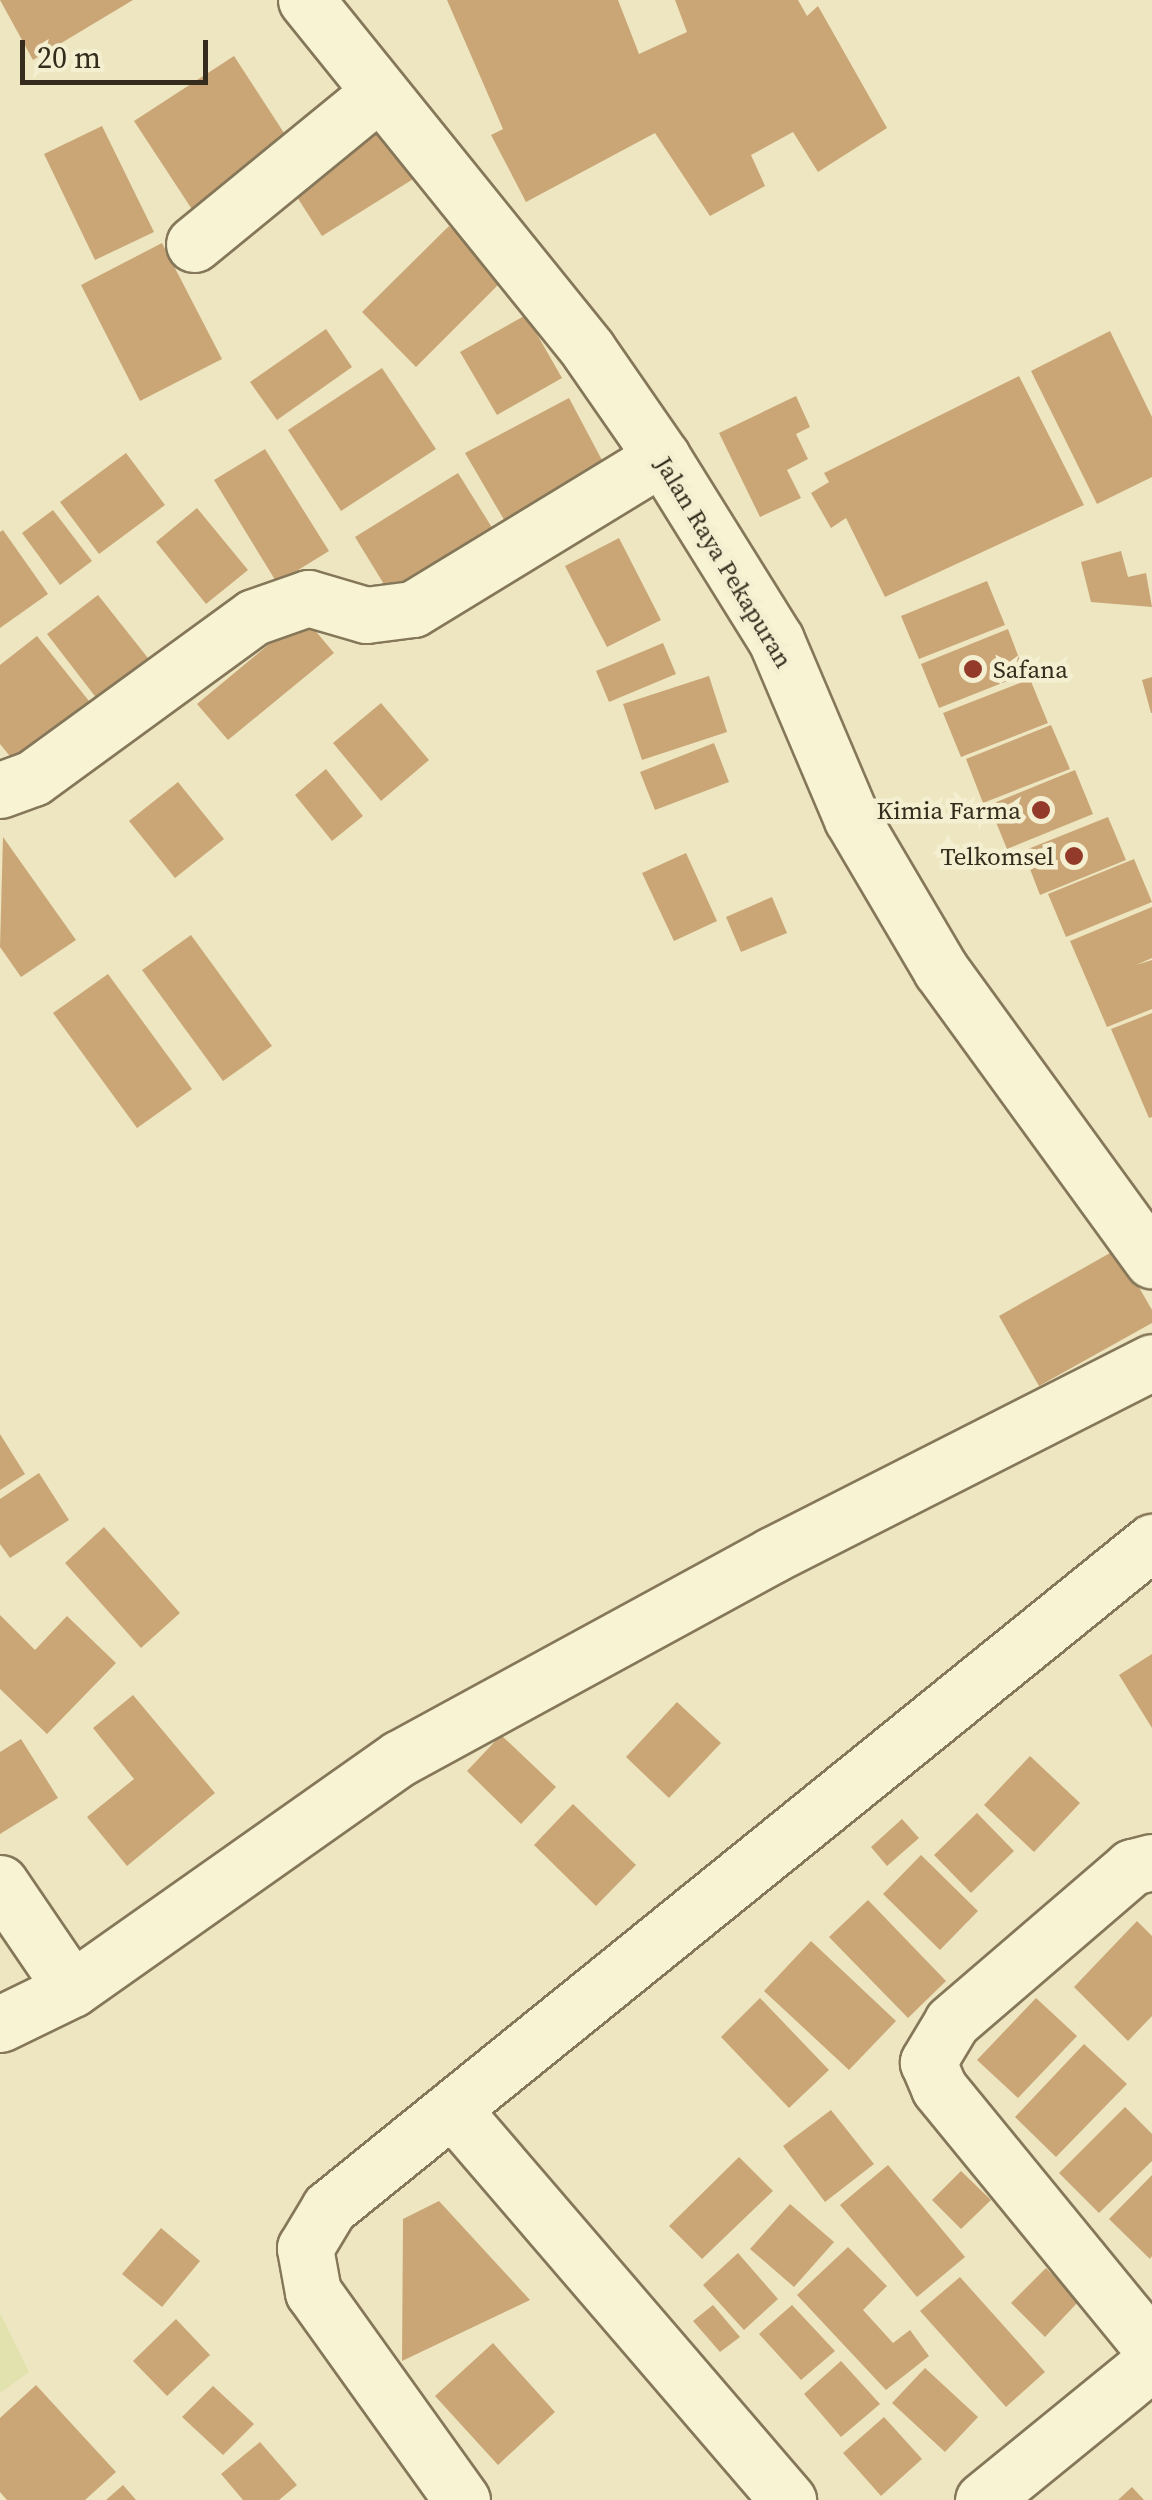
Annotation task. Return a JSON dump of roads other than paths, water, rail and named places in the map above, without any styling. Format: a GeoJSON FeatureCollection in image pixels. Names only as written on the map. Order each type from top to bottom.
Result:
{"type":"FeatureCollection","features":[{"type":"Feature","properties":{"kind":"street","name":"Jalan Raya Pekapuran"},"geometry":{"type":"LineString","coordinates":[[306,0],[588,350],[662,458],[776,640],[852,819],[941,970],[1147,1242]]}},
{"type":"Feature","properties":{"kind":"street"},"geometry":{"type":"LineString","coordinates":[[194,244],[380,92]]}},
{"type":"Feature","properties":{"kind":"street"},"geometry":{"type":"LineString","coordinates":[[0,790],[34,778],[254,617],[308,598],[366,615],[413,609],[662,458]]}},
{"type":"Feature","properties":{"kind":"street"},"geometry":{"type":"LineString","coordinates":[[0,2024],[72,1989],[400,1758],[772,1555],[1152,1362]]}},
{"type":"Feature","properties":{"kind":"street"},"geometry":{"type":"LineString","coordinates":[[462,2500],[313,2292],[306,2248],[329,2208],[1152,1542]]}},
{"type":"Feature","properties":{"kind":"street"},"geometry":{"type":"LineString","coordinates":[[1152,1862],[1132,1867],[952,2022],[935,2041],[928,2062],[938,2088],[1152,2348]]}},
{"type":"Feature","properties":{"kind":"street"},"geometry":{"type":"LineString","coordinates":[[0,1883],[72,1989]]}},
{"type":"Feature","properties":{"kind":"street"},"geometry":{"type":"LineString","coordinates":[[452,2109],[788,2500]]}},
{"type":"Feature","properties":{"kind":"street"},"geometry":{"type":"LineString","coordinates":[[983,2500],[1152,2362]]}},
{"type":"Feature","properties":{"kind":"place","name":"Safana"},"geometry":{"type":"Point","coordinates":[973,669]}},
{"type":"Feature","properties":{"kind":"place","name":"Kimia Farma"},"geometry":{"type":"Point","coordinates":[1041,810]}},
{"type":"Feature","properties":{"kind":"place","name":"Telkomsel"},"geometry":{"type":"Point","coordinates":[1074,856]}}]}
